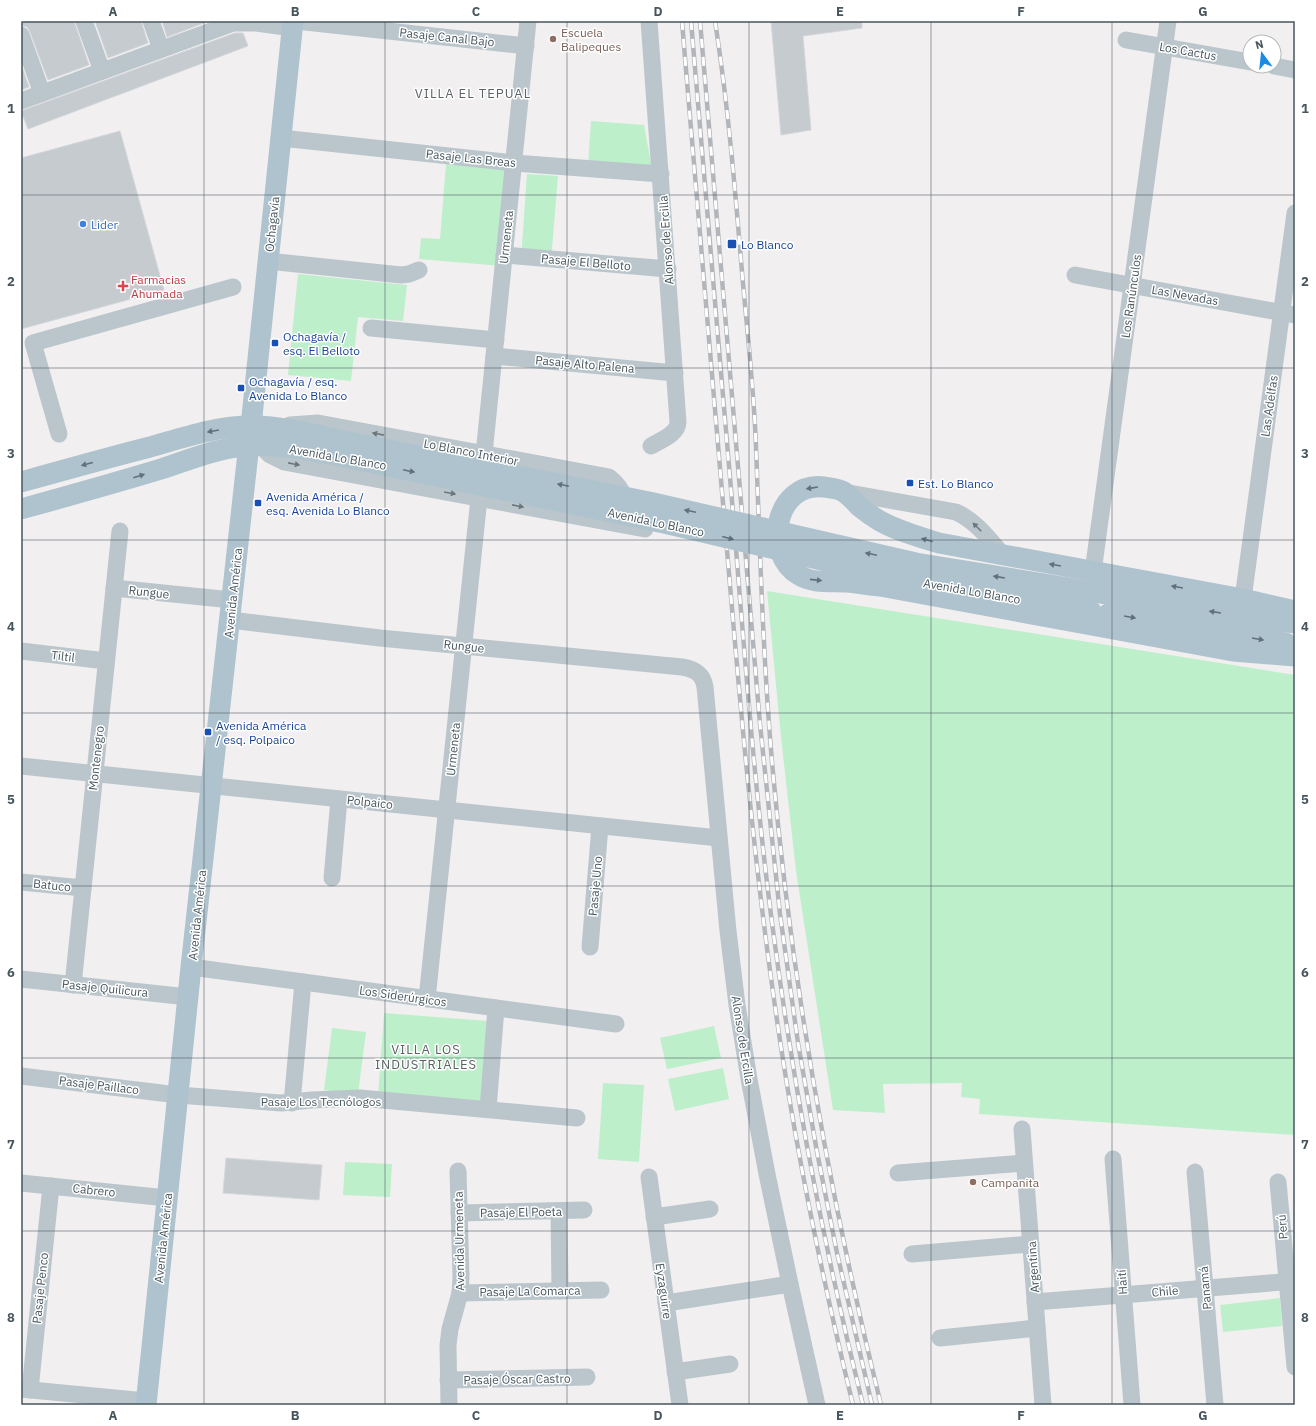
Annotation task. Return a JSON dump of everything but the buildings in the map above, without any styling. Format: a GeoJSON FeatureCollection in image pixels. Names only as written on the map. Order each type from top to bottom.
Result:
{"type":"FeatureCollection","features":[{"type":"Feature","properties":{"kind":"main road","name":"Ochagavía"},"geometry":{"type":"LineString","coordinates":[[254,439],[268,261],[294,23]]}},
{"type":"Feature","properties":{"kind":"main road","name":"Avenida Lo Blanco"},"geometry":{"type":"LineString","coordinates":[[21,509],[135,477],[212,453],[254,439],[278,428],[305,432],[332,446]]}},
{"type":"Feature","properties":{"kind":"main road","name":"Avenida Lo Blanco"},"geometry":{"type":"LineString","coordinates":[[21,482],[221,429],[254,439],[296,448],[332,446],[649,502],[1092,602],[1295,645]]}},
{"type":"Feature","properties":{"kind":"main road","name":"Avenida América"},"geometry":{"type":"LineString","coordinates":[[146,1403],[191,967],[231,610],[254,439]]}},
{"type":"Feature","properties":{"kind":"main road"},"geometry":{"type":"LineString","coordinates":[[1295,611],[1243,598],[939,543],[917,537],[880,521],[861,508],[844,492],[825,487],[808,488],[792,497],[784,507],[779,519],[779,548],[787,564],[799,575],[811,580],[848,582],[880,586],[1233,651],[1295,656]]}},
{"type":"Feature","properties":{"kind":"main road","name":"Avenida Lo Blanco"},"geometry":{"type":"LineString","coordinates":[[1092,602],[1295,623]]}},
{"type":"Feature","properties":{"kind":"street"},"geometry":{"type":"LineString","coordinates":[[84,21],[102,71]]}},
{"type":"Feature","properties":{"kind":"street"},"geometry":{"type":"LineString","coordinates":[[151,21],[161,49]]}},
{"type":"Feature","properties":{"kind":"street","name":"Urmeneta"},"geometry":{"type":"LineString","coordinates":[[484,454],[528,21]]}},
{"type":"Feature","properties":{"kind":"street","name":"Alonso de Ercilla"},"geometry":{"type":"LineString","coordinates":[[649,21],[668,269],[678,427],[651,446]]}},
{"type":"Feature","properties":{"kind":"street","name":"Los Ranúnculos"},"geometry":{"type":"LineString","coordinates":[[1093,572],[1168,21]]}},
{"type":"Feature","properties":{"kind":"street","name":"Pasaje Canal Bajo"},"geometry":{"type":"LineString","coordinates":[[21,101],[161,49],[221,24],[294,23],[526,46]]}},
{"type":"Feature","properties":{"kind":"street"},"geometry":{"type":"LineString","coordinates":[[21,35],[42,93]]}},
{"type":"Feature","properties":{"kind":"street","name":"Los Cactus"},"geometry":{"type":"LineString","coordinates":[[1126,40],[1242,61]]}},
{"type":"Feature","properties":{"kind":"street"},"geometry":{"type":"LineString","coordinates":[[1282,68],[1295,70]]}},
{"type":"Feature","properties":{"kind":"street","name":"Pasaje Las Breas"},"geometry":{"type":"LineString","coordinates":[[281,138],[514,163],[661,174]]}},
{"type":"Feature","properties":{"kind":"street","name":"Las Adelfas"},"geometry":{"type":"LineString","coordinates":[[1243,598],[1288,314],[1295,213]]}},
{"type":"Feature","properties":{"kind":"street","name":"Pasaje El Belloto"},"geometry":{"type":"LineString","coordinates":[[504,255],[668,269]]}},
{"type":"Feature","properties":{"kind":"street"},"geometry":{"type":"LineString","coordinates":[[268,261],[401,275],[419,270]]}},
{"type":"Feature","properties":{"kind":"street","name":"Las Nevadas"},"geometry":{"type":"LineString","coordinates":[[1075,275],[1288,314]]}},
{"type":"Feature","properties":{"kind":"street"},"geometry":{"type":"LineString","coordinates":[[59,434],[33,342],[233,287]]}},
{"type":"Feature","properties":{"kind":"street","name":"Pasaje Alto Palena"},"geometry":{"type":"LineString","coordinates":[[371,328],[495,348],[675,372]]}},
{"type":"Feature","properties":{"kind":"street","name":"Lo Blanco Interior"},"geometry":{"type":"LineString","coordinates":[[278,428],[296,424],[318,423],[609,477],[620,489],[624,497],[624,507],[622,512],[610,523]]}},
{"type":"Feature","properties":{"kind":"street"},"geometry":{"type":"LineString","coordinates":[[254,439],[270,456],[284,462],[662,532]]}},
{"type":"Feature","properties":{"kind":"street"},"geometry":{"type":"LineString","coordinates":[[844,492],[956,512],[963,515],[973,523],[1003,555]]}},
{"type":"Feature","properties":{"kind":"street","name":"Urmeneta"},"geometry":{"type":"LineString","coordinates":[[427,999],[479,498]]}},
{"type":"Feature","properties":{"kind":"street","name":"Montenegro"},"geometry":{"type":"LineString","coordinates":[[73,984],[120,531]]}},
{"type":"Feature","properties":{"kind":"street","name":"Rungue"},"geometry":{"type":"LineString","coordinates":[[114,588],[380,638],[682,667],[698,673]]}},
{"type":"Feature","properties":{"kind":"street","name":"Tiltil"},"geometry":{"type":"LineString","coordinates":[[21,651],[106,661]]}},
{"type":"Feature","properties":{"kind":"street","name":"Alonso de Ercilla"},"geometry":{"type":"LineString","coordinates":[[698,673],[704,682],[705,687],[732,971],[737,1005],[767,1174],[790,1284],[818,1405]]}},
{"type":"Feature","properties":{"kind":"street","name":"Polpaico"},"geometry":{"type":"LineString","coordinates":[[21,766],[719,838]]}},
{"type":"Feature","properties":{"kind":"street"},"geometry":{"type":"LineString","coordinates":[[332,878],[339,798]]}},
{"type":"Feature","properties":{"kind":"street","name":"Pasaje Uno"},"geometry":{"type":"LineString","coordinates":[[590,946],[600,826]]}},
{"type":"Feature","properties":{"kind":"street","name":"Batuco"},"geometry":{"type":"LineString","coordinates":[[21,882],[83,888]]}},
{"type":"Feature","properties":{"kind":"street","name":"Los Siderúrgicos"},"geometry":{"type":"LineString","coordinates":[[191,967],[616,1024]]}},
{"type":"Feature","properties":{"kind":"street","name":"Pasaje Quilicura"},"geometry":{"type":"LineString","coordinates":[[21,979],[188,997]]}},
{"type":"Feature","properties":{"kind":"street"},"geometry":{"type":"LineString","coordinates":[[292,1103],[302,982]]}},
{"type":"Feature","properties":{"kind":"street"},"geometry":{"type":"LineString","coordinates":[[488,1109],[496,1008]]}},
{"type":"Feature","properties":{"kind":"street","name":"Pasaje Paillaco"},"geometry":{"type":"LineString","coordinates":[[21,1076],[178,1095]]}},
{"type":"Feature","properties":{"kind":"street","name":"Pasaje Los Tecnólogos"},"geometry":{"type":"LineString","coordinates":[[178,1095],[280,1103],[360,1098],[577,1118]]}},
{"type":"Feature","properties":{"kind":"street","name":"Argentina"},"geometry":{"type":"LineString","coordinates":[[1022,1130],[1043,1405]]}},
{"type":"Feature","properties":{"kind":"street","name":"Haití"},"geometry":{"type":"LineString","coordinates":[[1113,1159],[1132,1405]]}},
{"type":"Feature","properties":{"kind":"street"},"geometry":{"type":"LineString","coordinates":[[898,1173],[1024,1163]]}},
{"type":"Feature","properties":{"kind":"street","name":"Avenida Urmeneta"},"geometry":{"type":"LineString","coordinates":[[449,1405],[448,1345],[460,1293],[458,1171]]}},
{"type":"Feature","properties":{"kind":"street","name":"Panamá"},"geometry":{"type":"LineString","coordinates":[[1195,1172],[1215,1405]]}},
{"type":"Feature","properties":{"kind":"street","name":"Eyzaguirre"},"geometry":{"type":"LineString","coordinates":[[649,1177],[680,1405]]}},
{"type":"Feature","properties":{"kind":"street","name":"Perú"},"geometry":{"type":"LineString","coordinates":[[1278,1182],[1291,1281],[1295,1367]]}},
{"type":"Feature","properties":{"kind":"street","name":"Cabrero"},"geometry":{"type":"LineString","coordinates":[[21,1183],[167,1198]]}},
{"type":"Feature","properties":{"kind":"street","name":"Pasaje Penco"},"geometry":{"type":"LineString","coordinates":[[25,1390],[51,1186]]}},
{"type":"Feature","properties":{"kind":"street"},"geometry":{"type":"LineString","coordinates":[[654,1217],[710,1209]]}},
{"type":"Feature","properties":{"kind":"street","name":"Pasaje El Poeta"},"geometry":{"type":"LineString","coordinates":[[459,1213],[584,1210]]}},
{"type":"Feature","properties":{"kind":"street"},"geometry":{"type":"LineString","coordinates":[[559,1211],[560,1291]]}},
{"type":"Feature","properties":{"kind":"street"},"geometry":{"type":"LineString","coordinates":[[912,1254],[1031,1244]]}},
{"type":"Feature","properties":{"kind":"street","name":"Chile"},"geometry":{"type":"LineString","coordinates":[[1035,1302],[1291,1281]]}},
{"type":"Feature","properties":{"kind":"street"},"geometry":{"type":"LineString","coordinates":[[666,1303],[790,1284]]}},
{"type":"Feature","properties":{"kind":"street","name":"Pasaje La Comarca"},"geometry":{"type":"LineString","coordinates":[[460,1293],[600,1290]]}},
{"type":"Feature","properties":{"kind":"street"},"geometry":{"type":"LineString","coordinates":[[940,1338],[1037,1328]]}},
{"type":"Feature","properties":{"kind":"street"},"geometry":{"type":"LineString","coordinates":[[675,1372],[730,1364]]}},
{"type":"Feature","properties":{"kind":"street","name":"Pasaje Óscar Castro"},"geometry":{"type":"LineString","coordinates":[[448,1380],[587,1377]]}},
{"type":"Feature","properties":{"kind":"street"},"geometry":{"type":"LineString","coordinates":[[25,1390],[146,1403]]}},
{"type":"Feature","properties":{"kind":"green space"},"geometry":{"type":"Polygon","coordinates":[[[591,121],[644,125],[652,169],[588,165],[591,121]]]}},
{"type":"Feature","properties":{"kind":"green space"},"geometry":{"type":"Polygon","coordinates":[[[446,164],[509,169],[501,266],[419,259],[421,238],[440,239],[446,164]]]}},
{"type":"Feature","properties":{"kind":"green space"},"geometry":{"type":"Polygon","coordinates":[[[527,174],[558,176],[551,261],[521,259],[527,174]]]}},
{"type":"Feature","properties":{"kind":"green space"},"geometry":{"type":"Polygon","coordinates":[[[298,274],[407,285],[403,321],[358,317],[351,381],[288,375],[298,274]]]}},
{"type":"Feature","properties":{"kind":"green space"},"geometry":{"type":"Polygon","coordinates":[[[767,591],[1295,675],[1295,1135],[979,1114],[980,1099],[961,1097],[962,1083],[883,1084],[885,1113],[833,1110],[796,871],[767,591]]]}},
{"type":"Feature","properties":{"kind":"green space"},"geometry":{"type":"Polygon","coordinates":[[[384,1013],[488,1021],[482,1104],[378,1097],[384,1013]]]}},
{"type":"Feature","properties":{"kind":"green space"},"geometry":{"type":"Polygon","coordinates":[[[714,1026],[721,1058],[667,1069],[660,1038],[714,1026]]]}},
{"type":"Feature","properties":{"kind":"green space"},"geometry":{"type":"Polygon","coordinates":[[[332,1028],[366,1032],[358,1094],[324,1090],[332,1028]]]}},
{"type":"Feature","properties":{"kind":"green space"},"geometry":{"type":"Polygon","coordinates":[[[723,1068],[729,1099],[675,1111],[668,1079],[723,1068]]]}},
{"type":"Feature","properties":{"kind":"green space"},"geometry":{"type":"Polygon","coordinates":[[[603,1083],[644,1085],[639,1162],[598,1159],[603,1083]]]}},
{"type":"Feature","properties":{"kind":"green space"},"geometry":{"type":"Polygon","coordinates":[[[345,1162],[392,1164],[390,1197],[343,1195],[345,1162]]]}},
{"type":"Feature","properties":{"kind":"green space"},"geometry":{"type":"Polygon","coordinates":[[[1280,1298],[1282,1326],[1223,1332],[1220,1305],[1280,1298]]]}},
{"type":"Feature","properties":{"kind":"railway"},"geometry":{"type":"LineString","coordinates":[[682,21],[739,687],[757,870],[781,1044],[798,1148],[829,1303],[853,1405]]}},
{"type":"Feature","properties":{"kind":"railway"},"geometry":{"type":"LineString","coordinates":[[691,21],[751,727],[773,930],[790,1050],[811,1169],[835,1287],[863,1405]]}},
{"type":"Feature","properties":{"kind":"railway"},"geometry":{"type":"LineString","coordinates":[[700,21],[760,724],[780,914],[798,1043],[817,1152],[837,1253],[872,1405]]}},
{"type":"Feature","properties":{"kind":"railway"},"geometry":{"type":"LineString","coordinates":[[715,21],[731,146],[752,381],[766,683],[780,843],[801,1005],[814,1086],[845,1246],[881,1405]]}},
{"type":"Feature","properties":{"kind":"place","name":"Escuela Balipeques"},"geometry":{"type":"Point","coordinates":[553,39]}},
{"type":"Feature","properties":{"kind":"place","name":"Lider"},"geometry":{"type":"Point","coordinates":[83,224]}},
{"type":"Feature","properties":{"kind":"place","name":"Lo Blanco"},"geometry":{"type":"Point","coordinates":[732,244]}},
{"type":"Feature","properties":{"kind":"place","name":"Farmacias Ahumada"},"geometry":{"type":"Point","coordinates":[123,286]}},
{"type":"Feature","properties":{"kind":"place","name":"Ochagavía / esq. El Belloto"},"geometry":{"type":"Point","coordinates":[275,343]}},
{"type":"Feature","properties":{"kind":"place","name":"Ochagavía / esq. Avenida Lo Blanco"},"geometry":{"type":"Point","coordinates":[241,388]}},
{"type":"Feature","properties":{"kind":"place","name":"Est. Lo Blanco"},"geometry":{"type":"Point","coordinates":[910,483]}},
{"type":"Feature","properties":{"kind":"place","name":"Avenida América / esq. Avenida Lo Blanco"},"geometry":{"type":"Point","coordinates":[258,503]}},
{"type":"Feature","properties":{"kind":"place","name":"Avenida América / esq. Polpaico"},"geometry":{"type":"Point","coordinates":[208,732]}},
{"type":"Feature","properties":{"kind":"place","name":"Campanita"},"geometry":{"type":"Point","coordinates":[973,1182]}},
{"type":"Feature","properties":{"kind":"district","name":"VILLA EL TEPUAL"},"geometry":{"type":"Point","coordinates":[473,93]}},
{"type":"Feature","properties":{"kind":"district","name":"VILLA LOS INDUSTRIALES"},"geometry":{"type":"Point","coordinates":[426,1056]}}]}
